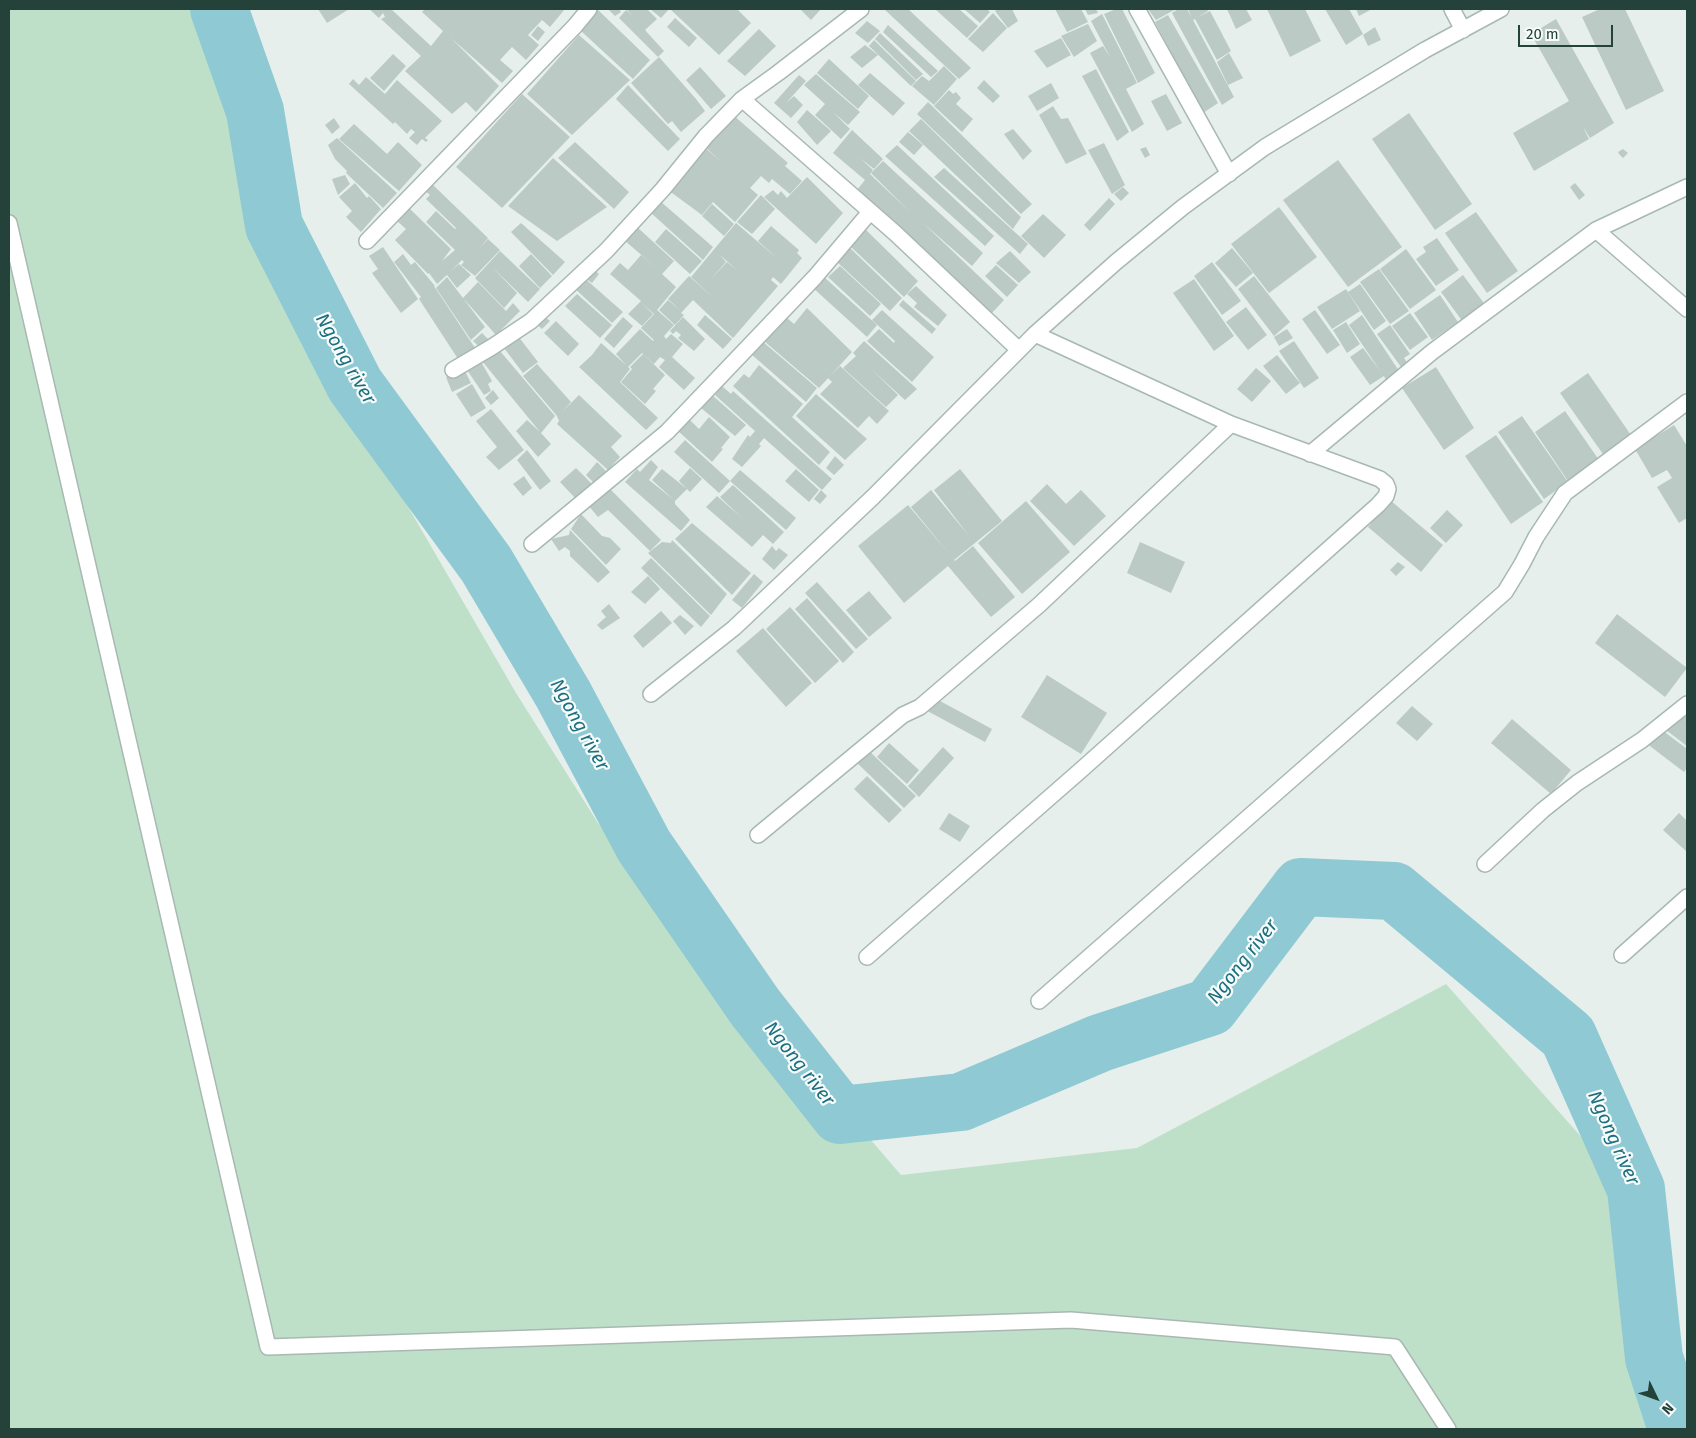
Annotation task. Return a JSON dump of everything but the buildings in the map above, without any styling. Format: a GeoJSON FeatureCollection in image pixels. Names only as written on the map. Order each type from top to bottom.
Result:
{"type":"FeatureCollection","features":[{"type":"Feature","properties":{"kind":"street"},"geometry":{"type":"LineString","coordinates":[[367,242],[575,26],[589,9]]}},
{"type":"Feature","properties":{"kind":"street"},"geometry":{"type":"LineString","coordinates":[[453,370],[531,321],[606,251],[663,190],[706,136],[742,99],[778,74],[861,9]]}},
{"type":"Feature","properties":{"kind":"street"},"geometry":{"type":"LineString","coordinates":[[1137,9],[1228,174]]}},
{"type":"Feature","properties":{"kind":"street"},"geometry":{"type":"LineString","coordinates":[[1452,9],[1463,30]]}},
{"type":"Feature","properties":{"kind":"street"},"geometry":{"type":"LineString","coordinates":[[651,694],[740,622],[873,497],[1035,334],[1183,206],[1273,142],[1425,50],[1501,9]]}},
{"type":"Feature","properties":{"kind":"street"},"geometry":{"type":"LineString","coordinates":[[742,99],[870,212],[1019,350]]}},
{"type":"Feature","properties":{"kind":"street"},"geometry":{"type":"LineString","coordinates":[[1310,454],[1432,352],[1596,230],[1687,187]]}},
{"type":"Feature","properties":{"kind":"street"},"geometry":{"type":"LineString","coordinates":[[532,544],[668,432],[815,277],[870,212]]}},
{"type":"Feature","properties":{"kind":"street"},"geometry":{"type":"LineString","coordinates":[[9,223],[268,1347],[1072,1320],[1395,1347],[1448,1429]]}},
{"type":"Feature","properties":{"kind":"street"},"geometry":{"type":"LineString","coordinates":[[1596,230],[1687,309]]}},
{"type":"Feature","properties":{"kind":"street"},"geometry":{"type":"LineString","coordinates":[[867,957],[1081,770],[1372,510],[1386,496],[1388,489],[1386,484],[1380,479],[1231,424],[1035,334]]}},
{"type":"Feature","properties":{"kind":"street"},"geometry":{"type":"LineString","coordinates":[[1039,1001],[1505,592],[1536,536],[1565,493],[1687,402]]}},
{"type":"Feature","properties":{"kind":"street"},"geometry":{"type":"LineString","coordinates":[[758,835],[903,715],[920,707],[1038,605],[1231,424]]}},
{"type":"Feature","properties":{"kind":"street"},"geometry":{"type":"LineString","coordinates":[[1485,864],[1543,810],[1577,782],[1642,740],[1687,704]]}},
{"type":"Feature","properties":{"kind":"street"},"geometry":{"type":"LineString","coordinates":[[1622,955],[1687,897]]}},
{"type":"Feature","properties":{"kind":"green space"},"geometry":{"type":"Polygon","coordinates":[[[9,9],[202,9],[216,48],[290,286],[392,479],[516,693],[598,823],[901,1175],[1137,1148],[1446,984],[1644,1208],[1677,1429],[9,1429],[9,9]]]}},
{"type":"Feature","properties":{"kind":"waterway","name":"Ngong river"},"geometry":{"type":"LineString","coordinates":[[219,9],[255,111],[274,226],[355,385],[486,564],[563,694],[644,846],[755,1007],[840,1115],[961,1102],[1100,1043],[1210,1007],[1301,887],[1394,891],[1568,1036],[1636,1189],[1654,1358],[1677,1429]]}}]}
